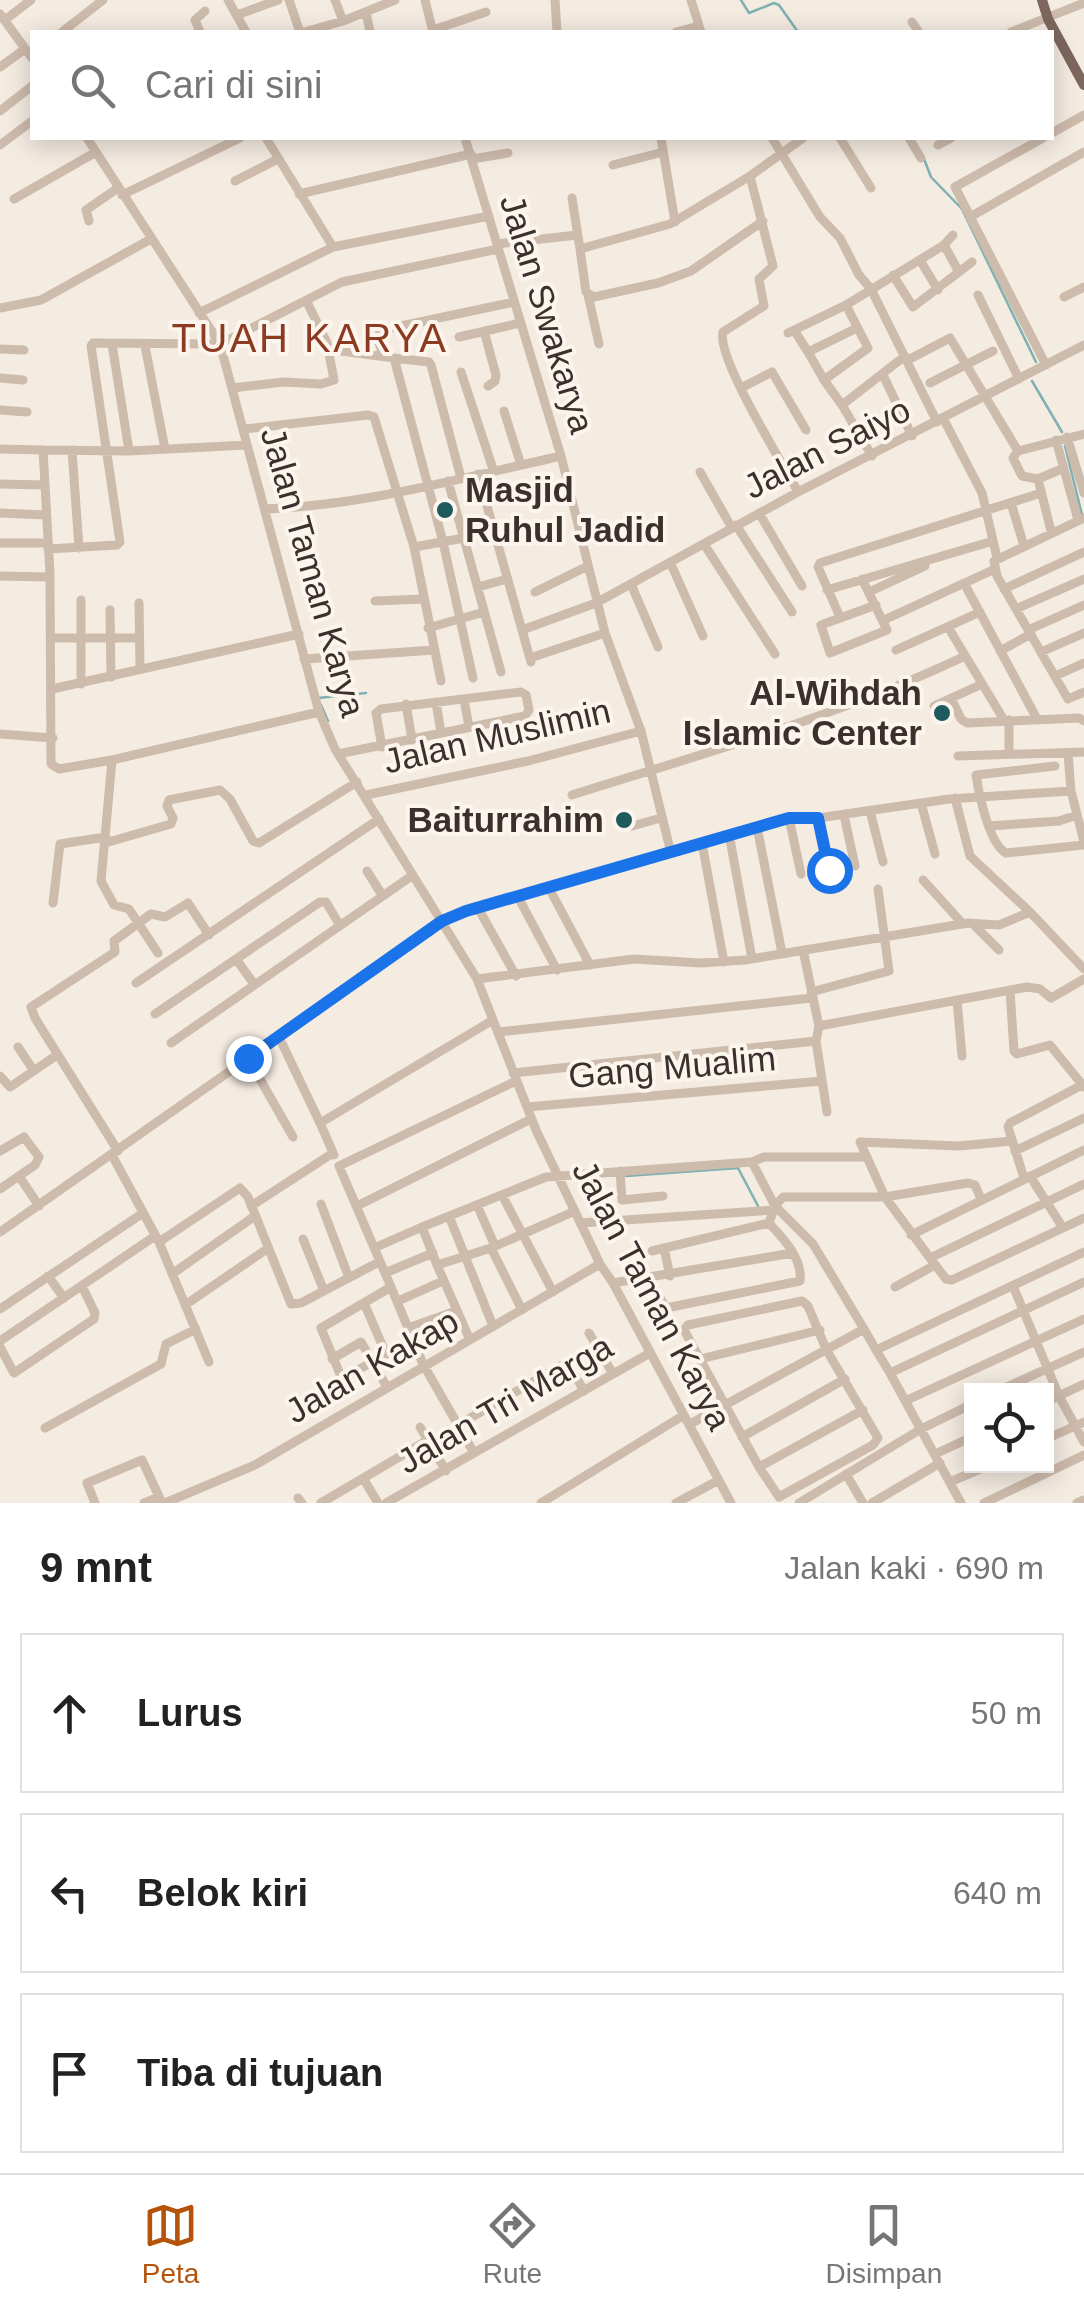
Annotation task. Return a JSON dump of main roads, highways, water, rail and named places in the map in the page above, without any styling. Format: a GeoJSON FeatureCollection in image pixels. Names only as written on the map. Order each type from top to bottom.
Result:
{"type":"FeatureCollection","features":[{"type":"Feature","properties":{"kind":"main road"},"geometry":{"type":"LineString","coordinates":[[1042,0],[1054,30]]}},
{"type":"Feature","properties":{"kind":"main road"},"geometry":{"type":"LineString","coordinates":[[1054,30],[1084,84]]}},
{"type":"Feature","properties":{"kind":"waterway"},"geometry":{"type":"LineString","coordinates":[[741,0],[749,13],[774,3],[779,5],[797,30]]}},
{"type":"Feature","properties":{"kind":"waterway"},"geometry":{"type":"LineString","coordinates":[[924,159],[931,177],[962,209],[1036,362]]}},
{"type":"Feature","properties":{"kind":"waterway"},"geometry":{"type":"LineString","coordinates":[[1032,381],[1062,432]]}},
{"type":"Feature","properties":{"kind":"waterway"},"geometry":{"type":"LineString","coordinates":[[1065,446],[1082,515]]}},
{"type":"Feature","properties":{"kind":"waterway"},"geometry":{"type":"LineString","coordinates":[[318,698],[366,693]]}},
{"type":"Feature","properties":{"kind":"waterway"},"geometry":{"type":"LineString","coordinates":[[321,705],[328,721]]}},
{"type":"Feature","properties":{"kind":"waterway"},"geometry":{"type":"LineString","coordinates":[[626,1176],[738,1168],[758,1206]]}},
{"type":"Feature","properties":{"kind":"place","name":"Masjid Ruhul Jadid"},"geometry":{"type":"Point","coordinates":[445,510]}},
{"type":"Feature","properties":{"kind":"place","name":"Al-Wihdah Islamic Center"},"geometry":{"type":"Point","coordinates":[942,713]}},
{"type":"Feature","properties":{"kind":"place","name":"Baiturrahim"},"geometry":{"type":"Point","coordinates":[624,820]}},
{"type":"Feature","properties":{"kind":"district","name":"TUAH KARYA"},"geometry":{"type":"Point","coordinates":[310,338]}}]}
